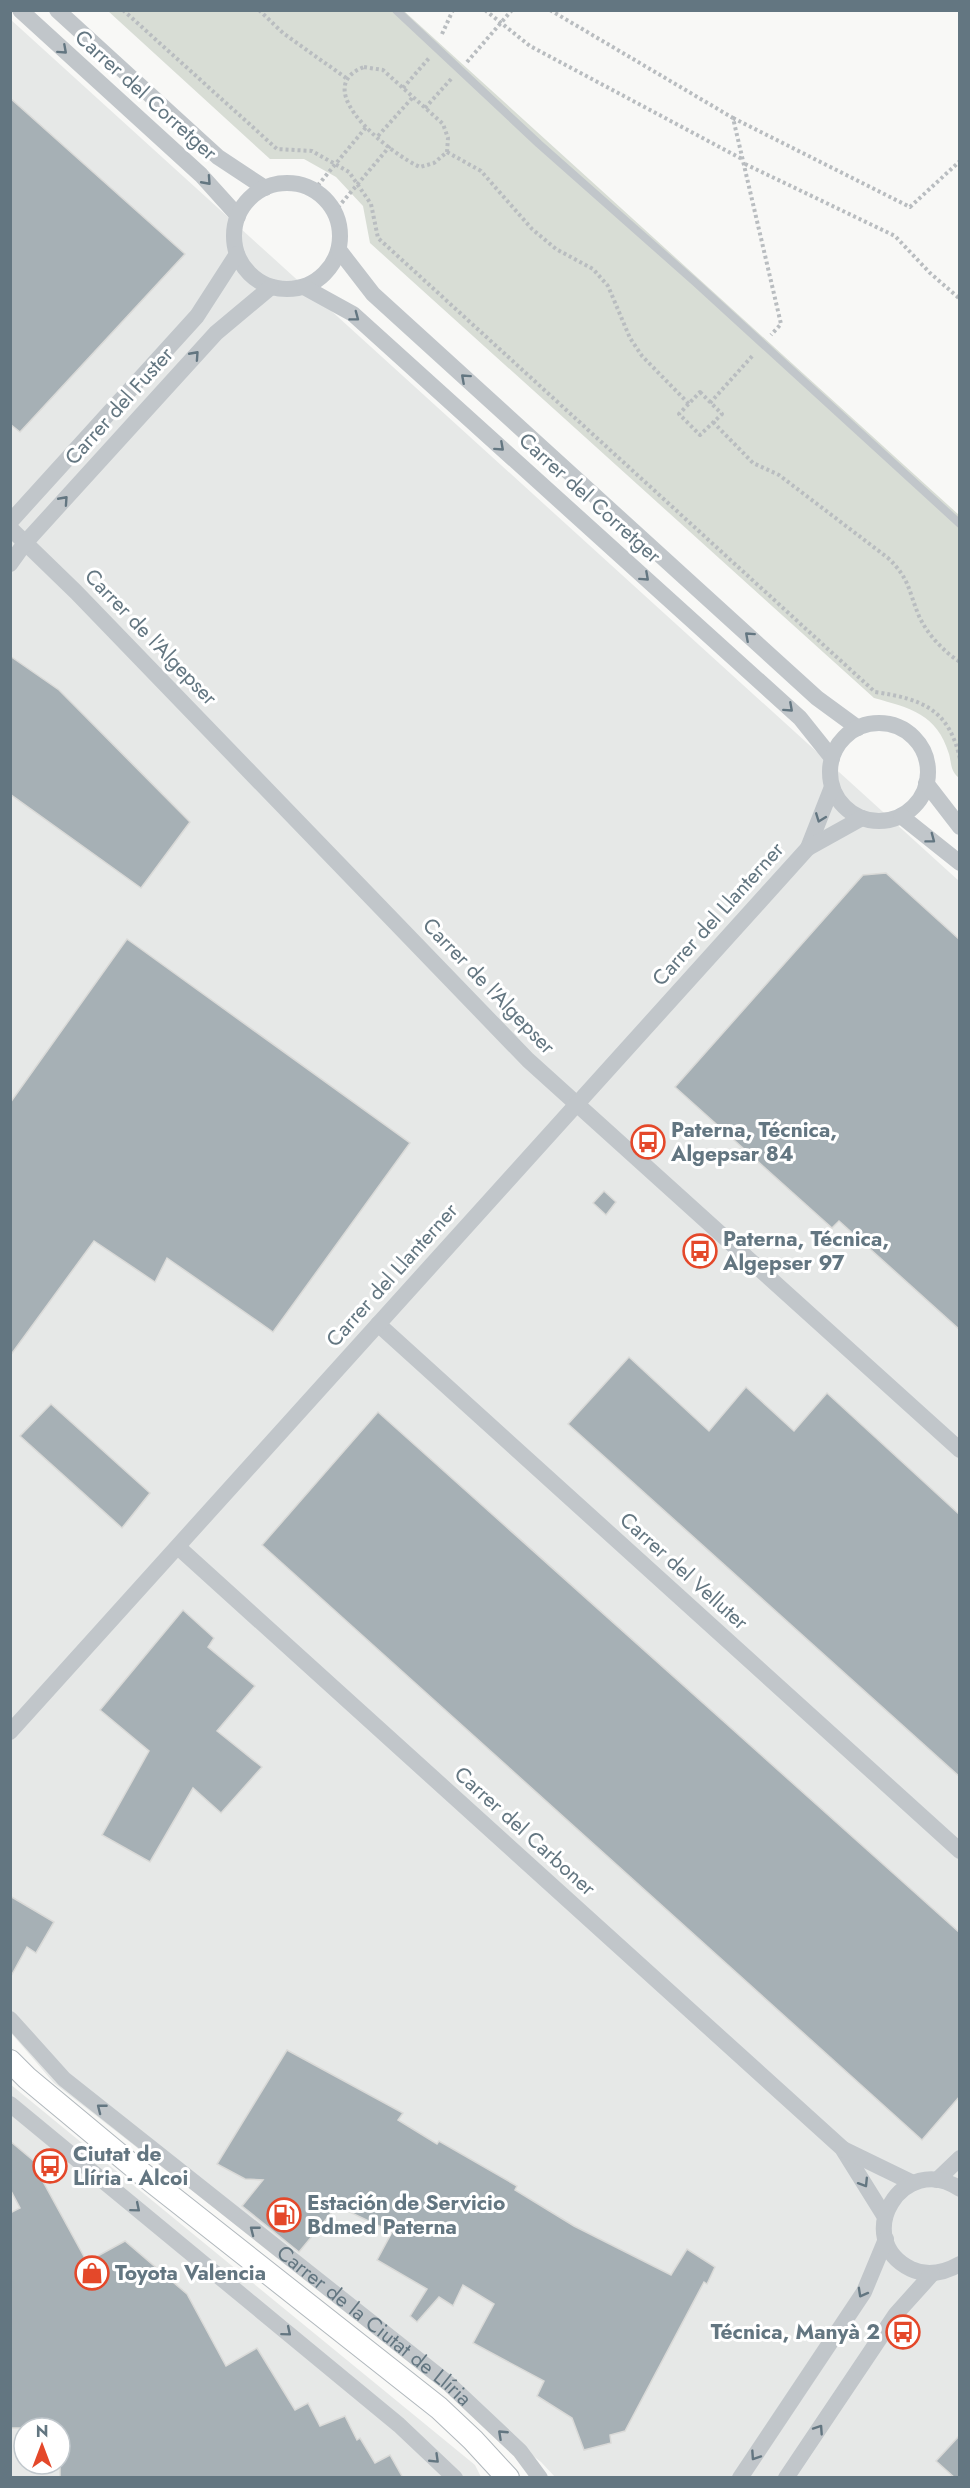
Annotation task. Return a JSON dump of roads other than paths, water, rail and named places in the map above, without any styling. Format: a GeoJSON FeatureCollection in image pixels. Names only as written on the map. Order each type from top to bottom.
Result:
{"type":"FeatureCollection","features":[{"type":"Feature","properties":{"kind":"street","name":"Carrer del Corretger"},"geometry":{"type":"LineString","coordinates":[[20,10],[201,175],[238,216]]}},
{"type":"Feature","properties":{"kind":"street","name":"Carrer del Corretger"},"geometry":{"type":"LineString","coordinates":[[57,10],[218,157],[265,188]]}},
{"type":"Feature","properties":{"kind":"street"},"geometry":{"type":"LineString","coordinates":[[282,184],[299,184],[314,190],[326,200],[339,224],[339,250],[332,266],[320,279],[304,287],[288,290],[271,287],[256,280],[244,268],[237,254],[234,228],[238,216],[245,204],[265,188],[282,184]]}},
{"type":"Feature","properties":{"kind":"street","name":"Carrer del Corretger"},"geometry":{"type":"LineString","coordinates":[[339,250],[373,294],[817,698],[858,728]]}},
{"type":"Feature","properties":{"kind":"street","name":"Carrer del Fuster"},"geometry":{"type":"LineString","coordinates":[[10,522],[197,316],[237,254]]}},
{"type":"Feature","properties":{"kind":"street","name":"Carrer del Fuster"},"geometry":{"type":"LineString","coordinates":[[10,564],[25,543],[216,333],[271,287]]}},
{"type":"Feature","properties":{"kind":"street","name":"Carrer del Corretger"},"geometry":{"type":"LineString","coordinates":[[304,287],[353,314],[362,322],[800,718],[832,758]]}},
{"type":"Feature","properties":{"kind":"street","name":"Carrer de l'Algepser"},"geometry":{"type":"LineString","coordinates":[[10,528],[76,592],[528,1060],[960,1450]]}},
{"type":"Feature","properties":{"kind":"street"},"geometry":{"type":"LineString","coordinates":[[873,723],[889,724],[904,730],[924,753],[928,768],[926,783],[917,802],[901,816],[888,820],[862,818],[849,811],[838,800],[832,787],[830,772],[832,758],[837,746],[847,735],[858,728],[873,723]]}},
{"type":"Feature","properties":{"kind":"street"},"geometry":{"type":"LineString","coordinates":[[926,783],[960,826]]}},
{"type":"Feature","properties":{"kind":"street","name":"Carrer del Llanterner"},"geometry":{"type":"LineString","coordinates":[[808,848],[832,787]]}},
{"type":"Feature","properties":{"kind":"street"},"geometry":{"type":"LineString","coordinates":[[901,816],[960,863]]}},
{"type":"Feature","properties":{"kind":"street","name":"Carrer del Llanterner"},"geometry":{"type":"LineString","coordinates":[[10,1732],[808,848],[862,818]]}},
{"type":"Feature","properties":{"kind":"street","name":"Carrer del Velluter"},"geometry":{"type":"LineString","coordinates":[[378,1324],[960,1851]]}},
{"type":"Feature","properties":{"kind":"street","name":"Carrer del Carboner"},"geometry":{"type":"LineString","coordinates":[[178,1547],[842,2148],[913,2183]]}},
{"type":"Feature","properties":{"kind":"street","name":"Carrer de la Ciutat de Llíria"},"geometry":{"type":"LineString","coordinates":[[10,2019],[64,2079],[449,2384],[520,2451],[540,2478]]}},
{"type":"Feature","properties":{"kind":"street","name":"Carrer de la Ciutat de Llíria"},"geometry":{"type":"LineString","coordinates":[[10,2061],[27,2078],[140,2172],[439,2408],[508,2478]]}},
{"type":"Feature","properties":{"kind":"street"},"geometry":{"type":"LineString","coordinates":[[10,2104],[399,2425],[455,2478]]}},
{"type":"Feature","properties":{"kind":"street","name":"Carrer del Carboner"},"geometry":{"type":"LineString","coordinates":[[842,2148],[885,2217]]}},
{"type":"Feature","properties":{"kind":"street"},"geometry":{"type":"LineString","coordinates":[[937,2180],[960,2158]]}},
{"type":"Feature","properties":{"kind":"street"},"geometry":{"type":"LineString","coordinates":[[950,2271],[917,2271],[903,2265],[892,2253],[886,2240],[885,2217],[895,2196],[913,2183],[937,2180],[960,2189]]}},
{"type":"Feature","properties":{"kind":"street"},"geometry":{"type":"LineString","coordinates":[[740,2478],[864,2292],[886,2240]]}},
{"type":"Feature","properties":{"kind":"street"},"geometry":{"type":"LineString","coordinates":[[786,2478],[896,2314],[950,2271]]}},
{"type":"Feature","properties":{"kind":"street","name":"Carrer de la Ciutat de Llíria"},"geometry":{"type":"LineString","coordinates":[[473,2440],[498,2478]]}},
{"type":"Feature","properties":{"kind":"lane"},"geometry":{"type":"LineString","coordinates":[[396,10],[539,144],[960,524]]}},
{"type":"Feature","properties":{"kind":"place","name":"Paterna, Técnica, Algepsar 84"},"geometry":{"type":"Point","coordinates":[648,1142]}},
{"type":"Feature","properties":{"kind":"place","name":"Paterna, Técnica, Algepser 97"},"geometry":{"type":"Point","coordinates":[700,1251]}},
{"type":"Feature","properties":{"kind":"place","name":"Ciutat de Llíria - Alcoi"},"geometry":{"type":"Point","coordinates":[50,2166]}},
{"type":"Feature","properties":{"kind":"place","name":"Estación de Servicio Bdmed Paterna"},"geometry":{"type":"Point","coordinates":[284,2215]}},
{"type":"Feature","properties":{"kind":"place","name":"Toyota Valencia"},"geometry":{"type":"Point","coordinates":[92,2273]}},
{"type":"Feature","properties":{"kind":"place","name":"Técnica, Manyà 2"},"geometry":{"type":"Point","coordinates":[903,2332]}}]}
